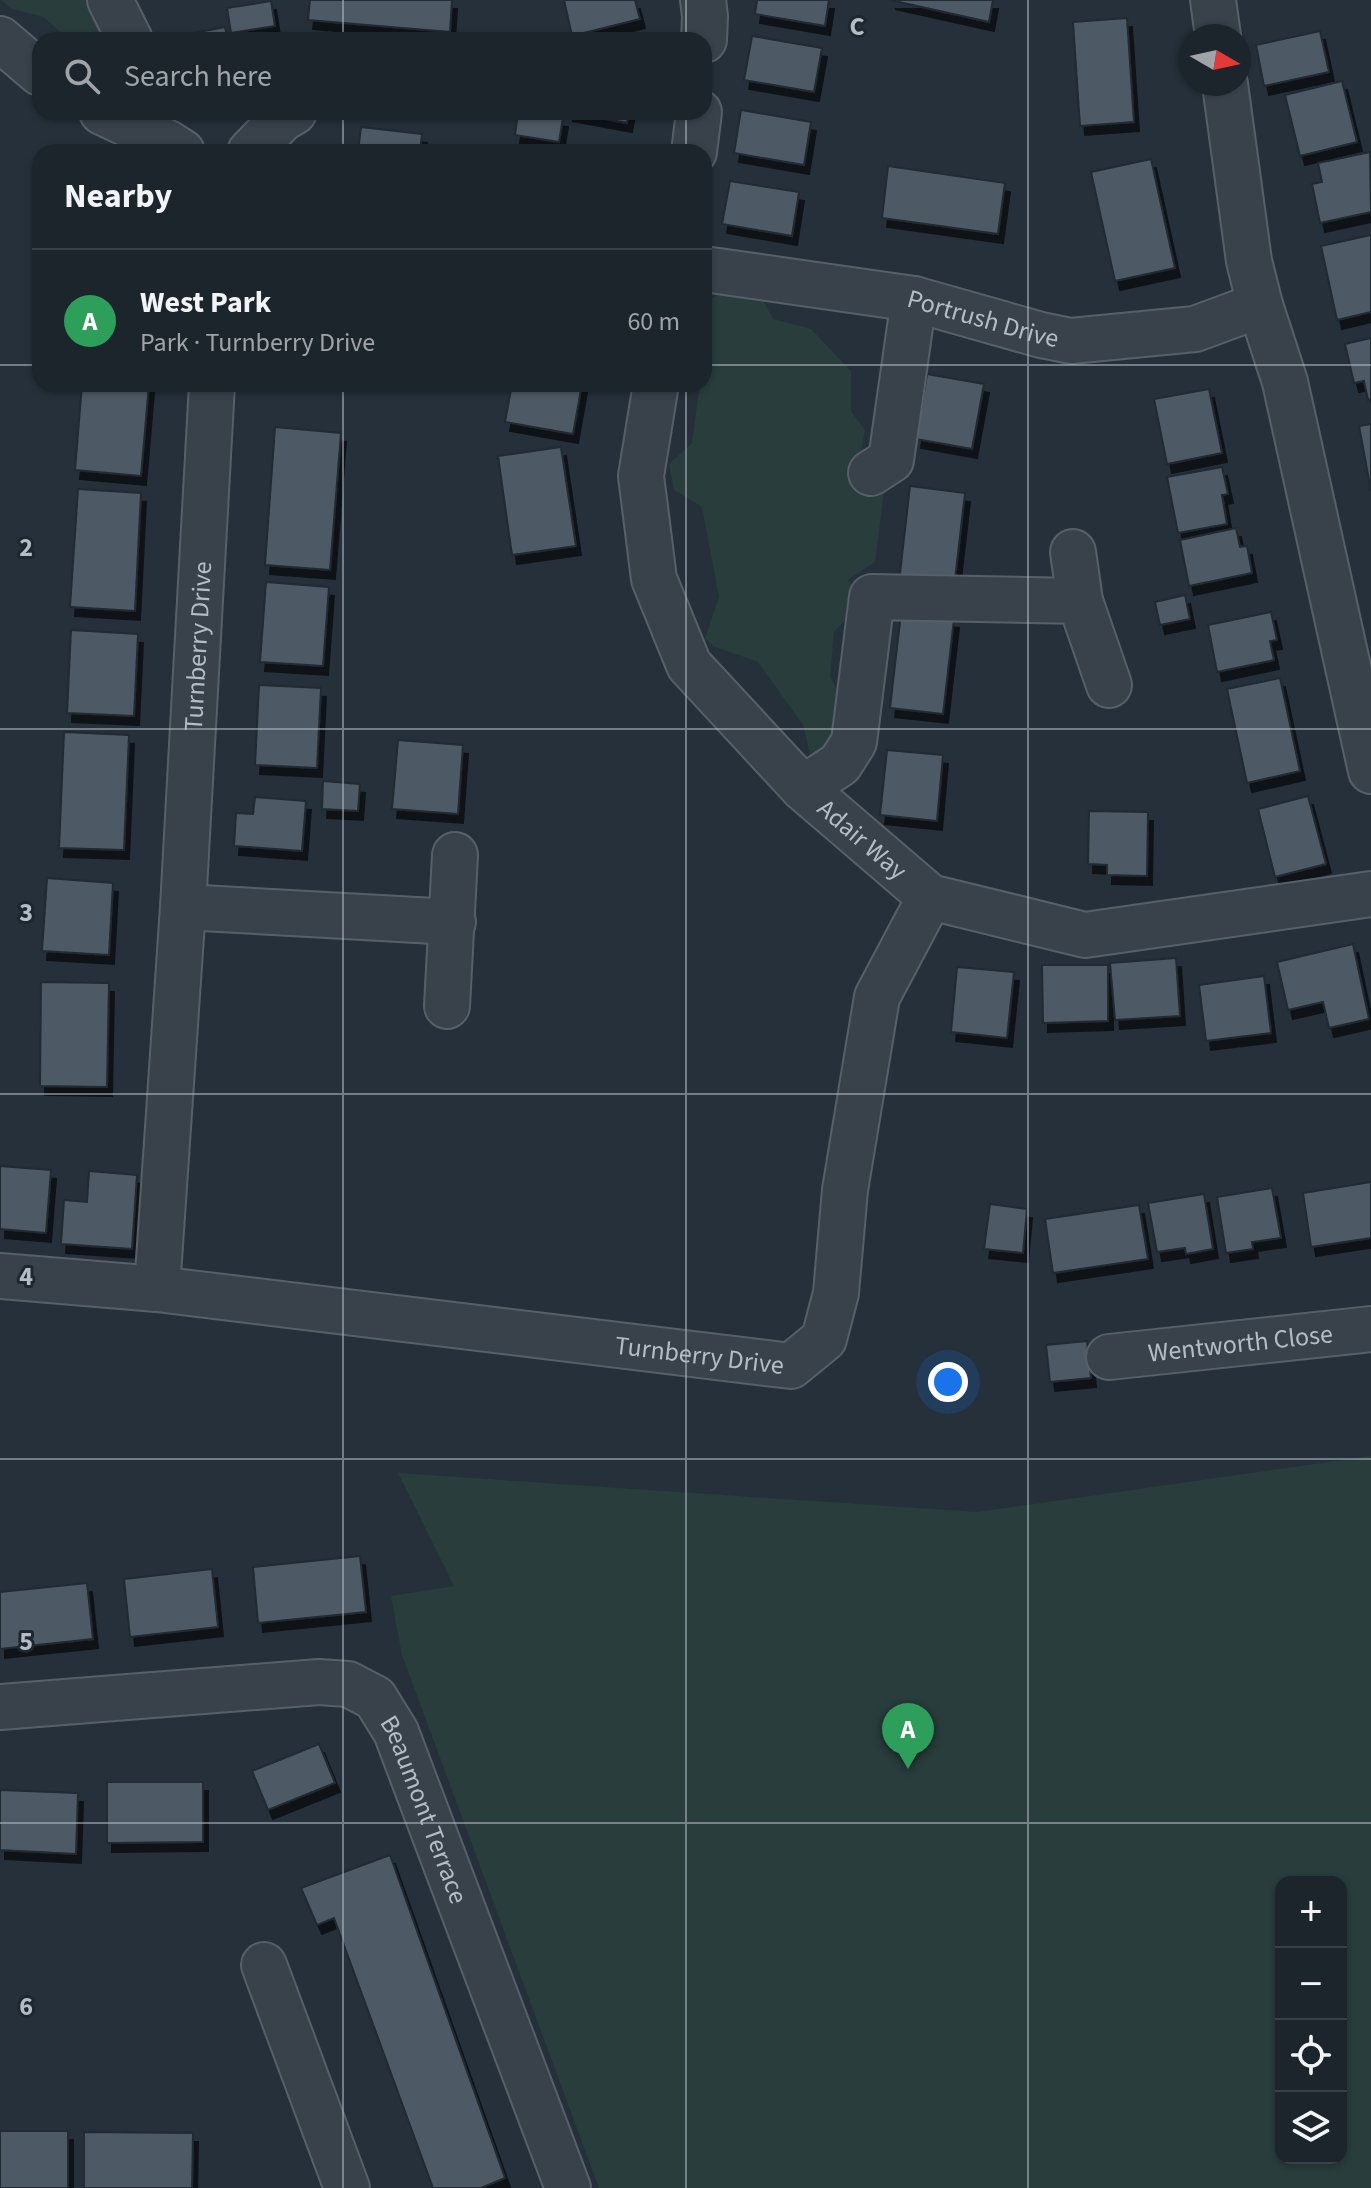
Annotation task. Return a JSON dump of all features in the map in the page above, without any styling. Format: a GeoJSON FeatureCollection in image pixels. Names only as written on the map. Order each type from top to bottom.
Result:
{"type":"FeatureCollection","features":[{"type":"Feature","properties":{"kind":"street"},"geometry":{"type":"LineString","coordinates":[[110,0],[126,32]]}},
{"type":"Feature","properties":{"kind":"street"},"geometry":{"type":"LineString","coordinates":[[703,0],[704,32]]}},
{"type":"Feature","properties":{"kind":"street"},"geometry":{"type":"LineString","coordinates":[[1213,0],[1216,24]]}},
{"type":"Feature","properties":{"kind":"street"},"geometry":{"type":"LineString","coordinates":[[0,39],[32,66]]}},
{"type":"Feature","properties":{"kind":"street"},"geometry":{"type":"LineString","coordinates":[[1227,96],[1249,261],[1292,413],[1371,771]]}},
{"type":"Feature","properties":{"kind":"street"},"geometry":{"type":"LineString","coordinates":[[126,120],[170,144]]}},
{"type":"Feature","properties":{"kind":"street"},"geometry":{"type":"LineString","coordinates":[[258,144],[281,120]]}},
{"type":"Feature","properties":{"kind":"street"},"geometry":{"type":"LineString","coordinates":[[695,144],[698,120]]}},
{"type":"Feature","properties":{"kind":"street","name":"Portrush Drive"},"geometry":{"type":"LineString","coordinates":[[712,270],[914,299],[1071,341],[1195,329],[1260,305]]}},
{"type":"Feature","properties":{"kind":"street"},"geometry":{"type":"LineString","coordinates":[[871,473],[891,460],[914,299]]}},
{"type":"Feature","properties":{"kind":"street","name":"Turnberry Drive"},"geometry":{"type":"LineString","coordinates":[[157,1289],[183,907],[212,392]]}},
{"type":"Feature","properties":{"kind":"street","name":"Adair Way"},"geometry":{"type":"LineString","coordinates":[[655,392],[641,476],[654,579],[689,665],[803,788],[930,897],[1085,935],[1371,894]]}},
{"type":"Feature","properties":{"kind":"street"},"geometry":{"type":"LineString","coordinates":[[1073,552],[1080,601],[1109,685]]}},
{"type":"Feature","properties":{"kind":"street"},"geometry":{"type":"LineString","coordinates":[[803,788],[840,764],[854,742],[872,597],[1080,601]]}},
{"type":"Feature","properties":{"kind":"street"},"geometry":{"type":"LineString","coordinates":[[447,1006],[455,855]]}},
{"type":"Feature","properties":{"kind":"street","name":"Turnberry Drive"},"geometry":{"type":"LineString","coordinates":[[0,1276],[157,1289],[791,1366],[824,1339],[836,1293],[845,1190],[877,997],[930,897]]}},
{"type":"Feature","properties":{"kind":"street"},"geometry":{"type":"LineString","coordinates":[[183,907],[453,922]]}},
{"type":"Feature","properties":{"kind":"street","name":"Wentworth Close"},"geometry":{"type":"LineString","coordinates":[[1109,1357],[1371,1329]]}},
{"type":"Feature","properties":{"kind":"street","name":"Beaumont Terrace"},"geometry":{"type":"LineString","coordinates":[[0,1707],[319,1682],[348,1684],[375,1698],[396,1732],[568,2188]]}},
{"type":"Feature","properties":{"kind":"street"},"geometry":{"type":"LineString","coordinates":[[264,1965],[347,2188]]}},
{"type":"Feature","properties":{"kind":"green space"},"geometry":{"type":"Polygon","coordinates":[[[2,0],[87,0],[104,32],[61,32],[43,17],[10,8],[2,0]]]}},
{"type":"Feature","properties":{"kind":"green space"},"geometry":{"type":"Polygon","coordinates":[[[725,290],[761,296],[773,319],[811,329],[851,371],[851,411],[865,430],[856,479],[884,491],[875,562],[848,580],[858,591],[854,611],[834,632],[830,677],[842,697],[836,742],[811,757],[803,725],[758,662],[713,646],[705,638],[719,597],[702,507],[674,490],[669,464],[692,443],[699,392],[712,392],[712,298],[725,290]]]}},
{"type":"Feature","properties":{"kind":"green space"},"geometry":{"type":"Polygon","coordinates":[[[1371,1456],[1371,2188],[599,2188],[402,1655],[391,1596],[454,1586],[398,1473],[977,1512],[1371,1456]]]}},
{"type":"Feature","properties":{"kind":"building"},"geometry":{"type":"Polygon","coordinates":[[[310,0],[452,0],[450,32],[308,20],[310,0]]]}},
{"type":"Feature","properties":{"kind":"building"},"geometry":{"type":"Polygon","coordinates":[[[564,0],[635,0],[640,19],[588,32],[571,32],[564,0]]]}},
{"type":"Feature","properties":{"kind":"building"},"geometry":{"type":"Polygon","coordinates":[[[757,0],[829,0],[825,26],[755,14],[757,0]]]}},
{"type":"Feature","properties":{"kind":"building"},"geometry":{"type":"Polygon","coordinates":[[[890,0],[993,0],[989,22],[890,0]]]}},
{"type":"Feature","properties":{"kind":"building"},"geometry":{"type":"Polygon","coordinates":[[[271,1],[275,26],[231,32],[227,8],[271,1]]]}},
{"type":"Feature","properties":{"kind":"building"},"geometry":{"type":"Polygon","coordinates":[[[1127,18],[1134,122],[1080,126],[1073,22],[1127,18]]]}},
{"type":"Feature","properties":{"kind":"building"},"geometry":{"type":"Polygon","coordinates":[[[225,27],[226,32],[199,32],[225,27]]]}},
{"type":"Feature","properties":{"kind":"building"},"geometry":{"type":"Polygon","coordinates":[[[1320,31],[1329,72],[1264,86],[1256,45],[1320,31]]]}},
{"type":"Feature","properties":{"kind":"building"},"geometry":{"type":"Polygon","coordinates":[[[752,36],[822,48],[814,92],[744,80],[752,36]]]}},
{"type":"Feature","properties":{"kind":"building"},"geometry":{"type":"Polygon","coordinates":[[[1342,81],[1357,142],[1300,156],[1285,95],[1342,81]]]}},
{"type":"Feature","properties":{"kind":"building"},"geometry":{"type":"Polygon","coordinates":[[[741,110],[811,122],[804,165],[734,153],[741,110]]]}},
{"type":"Feature","properties":{"kind":"building"},"geometry":{"type":"Polygon","coordinates":[[[517,120],[563,120],[559,142],[515,135],[517,120]]]}},
{"type":"Feature","properties":{"kind":"building"},"geometry":{"type":"Polygon","coordinates":[[[361,127],[422,134],[421,144],[359,144],[361,127]]]}},
{"type":"Feature","properties":{"kind":"building"},"geometry":{"type":"Polygon","coordinates":[[[1370,152],[1371,212],[1320,223],[1312,184],[1322,182],[1318,163],[1370,152]]]}},
{"type":"Feature","properties":{"kind":"building"},"geometry":{"type":"Polygon","coordinates":[[[1151,159],[1175,268],[1115,281],[1091,172],[1151,159]]]}},
{"type":"Feature","properties":{"kind":"building"},"geometry":{"type":"Polygon","coordinates":[[[888,166],[1005,183],[998,234],[882,218],[888,166]]]}},
{"type":"Feature","properties":{"kind":"building"},"geometry":{"type":"Polygon","coordinates":[[[730,181],[799,192],[792,236],[722,224],[730,181]]]}},
{"type":"Feature","properties":{"kind":"building"},"geometry":{"type":"Polygon","coordinates":[[[1371,235],[1371,312],[1337,320],[1321,246],[1371,235]]]}},
{"type":"Feature","properties":{"kind":"building"},"geometry":{"type":"Polygon","coordinates":[[[1371,338],[1371,399],[1368,400],[1364,381],[1354,383],[1345,344],[1371,338]]]}},
{"type":"Feature","properties":{"kind":"building"},"geometry":{"type":"Polygon","coordinates":[[[927,374],[984,384],[972,449],[916,439],[927,374]]]}},
{"type":"Feature","properties":{"kind":"building"},"geometry":{"type":"Polygon","coordinates":[[[1209,389],[1222,453],[1167,464],[1154,399],[1209,389]]]}},
{"type":"Feature","properties":{"kind":"building"},"geometry":{"type":"Polygon","coordinates":[[[81,392],[148,392],[141,476],[75,470],[81,392]]]}},
{"type":"Feature","properties":{"kind":"building"},"geometry":{"type":"Polygon","coordinates":[[[511,392],[581,392],[573,434],[505,422],[511,392]]]}},
{"type":"Feature","properties":{"kind":"building"},"geometry":{"type":"Polygon","coordinates":[[[1371,424],[1371,491],[1359,426],[1371,424]]]}},
{"type":"Feature","properties":{"kind":"building"},"geometry":{"type":"Polygon","coordinates":[[[275,427],[341,433],[330,570],[265,565],[275,427]]]}},
{"type":"Feature","properties":{"kind":"building"},"geometry":{"type":"Polygon","coordinates":[[[561,447],[576,546],[512,555],[498,456],[561,447]]]}},
{"type":"Feature","properties":{"kind":"building"},"geometry":{"type":"Polygon","coordinates":[[[1222,467],[1228,494],[1222,495],[1227,524],[1178,533],[1167,477],[1222,467]]]}},
{"type":"Feature","properties":{"kind":"building"},"geometry":{"type":"Polygon","coordinates":[[[910,486],[965,493],[954,588],[899,582],[910,486]]]}},
{"type":"Feature","properties":{"kind":"building"},"geometry":{"type":"Polygon","coordinates":[[[78,489],[141,493],[135,611],[70,607],[78,489]]]}},
{"type":"Feature","properties":{"kind":"building"},"geometry":{"type":"Polygon","coordinates":[[[1236,528],[1240,547],[1247,546],[1252,573],[1189,586],[1180,540],[1236,528]]]}},
{"type":"Feature","properties":{"kind":"building"},"geometry":{"type":"Polygon","coordinates":[[[266,582],[329,587],[323,666],[260,662],[266,582]]]}},
{"type":"Feature","properties":{"kind":"building"},"geometry":{"type":"Polygon","coordinates":[[[1185,595],[1190,619],[1160,625],[1155,602],[1185,595]]]}},
{"type":"Feature","properties":{"kind":"building"},"geometry":{"type":"Polygon","coordinates":[[[1271,612],[1277,640],[1270,641],[1274,660],[1217,672],[1208,625],[1271,612]]]}},
{"type":"Feature","properties":{"kind":"building"},"geometry":{"type":"Polygon","coordinates":[[[901,613],[954,619],[943,714],[890,708],[901,613]]]}},
{"type":"Feature","properties":{"kind":"building"},"geometry":{"type":"Polygon","coordinates":[[[71,630],[138,634],[134,716],[67,713],[71,630]]]}},
{"type":"Feature","properties":{"kind":"building"},"geometry":{"type":"Polygon","coordinates":[[[1280,678],[1300,771],[1247,783],[1227,689],[1280,678]]]}},
{"type":"Feature","properties":{"kind":"building"},"geometry":{"type":"Polygon","coordinates":[[[259,685],[321,688],[317,768],[255,765],[259,685]]]}},
{"type":"Feature","properties":{"kind":"building"},"geometry":{"type":"Polygon","coordinates":[[[64,732],[129,735],[124,850],[59,848],[64,732]]]}},
{"type":"Feature","properties":{"kind":"building"},"geometry":{"type":"Polygon","coordinates":[[[398,740],[463,745],[458,814],[392,809],[398,740]]]}},
{"type":"Feature","properties":{"kind":"building"},"geometry":{"type":"Polygon","coordinates":[[[887,750],[943,755],[937,821],[880,815],[887,750]]]}},
{"type":"Feature","properties":{"kind":"building"},"geometry":{"type":"Polygon","coordinates":[[[323,781],[360,784],[358,811],[322,809],[323,781]]]}},
{"type":"Feature","properties":{"kind":"building"},"geometry":{"type":"Polygon","coordinates":[[[1308,796],[1326,864],[1275,877],[1258,809],[1308,796]]]}},
{"type":"Feature","properties":{"kind":"building"},"geometry":{"type":"Polygon","coordinates":[[[255,797],[306,801],[302,851],[234,846],[236,813],[253,814],[255,797]]]}},
{"type":"Feature","properties":{"kind":"building"},"geometry":{"type":"Polygon","coordinates":[[[1089,811],[1148,812],[1147,876],[1107,875],[1107,865],[1088,864],[1089,811]]]}},
{"type":"Feature","properties":{"kind":"building"},"geometry":{"type":"Polygon","coordinates":[[[47,878],[113,883],[109,955],[42,951],[47,878]]]}},
{"type":"Feature","properties":{"kind":"building"},"geometry":{"type":"Polygon","coordinates":[[[1353,944],[1369,1019],[1329,1028],[1323,1002],[1288,1010],[1277,962],[1353,944]]]}},
{"type":"Feature","properties":{"kind":"building"},"geometry":{"type":"Polygon","coordinates":[[[1176,958],[1180,1016],[1115,1020],[1110,963],[1176,958]]]}},
{"type":"Feature","properties":{"kind":"building"},"geometry":{"type":"Polygon","coordinates":[[[1042,965],[1108,965],[1108,1021],[1043,1023],[1042,965]]]}},
{"type":"Feature","properties":{"kind":"building"},"geometry":{"type":"Polygon","coordinates":[[[957,967],[1014,972],[1007,1038],[951,1032],[957,967]]]}},
{"type":"Feature","properties":{"kind":"building"},"geometry":{"type":"Polygon","coordinates":[[[1264,976],[1271,1033],[1206,1041],[1199,985],[1264,976]]]}},
{"type":"Feature","properties":{"kind":"building"},"geometry":{"type":"Polygon","coordinates":[[[41,982],[109,983],[107,1087],[40,1086],[41,982]]]}},
{"type":"Feature","properties":{"kind":"building"},"geometry":{"type":"Polygon","coordinates":[[[0,1166],[51,1170],[46,1233],[0,1229],[0,1166]]]}},
{"type":"Feature","properties":{"kind":"building"},"geometry":{"type":"Polygon","coordinates":[[[89,1171],[137,1175],[132,1249],[61,1244],[64,1200],[87,1202],[89,1171]]]}},
{"type":"Feature","properties":{"kind":"building"},"geometry":{"type":"Polygon","coordinates":[[[1371,1182],[1371,1238],[1311,1247],[1303,1193],[1371,1182]]]}},
{"type":"Feature","properties":{"kind":"building"},"geometry":{"type":"Polygon","coordinates":[[[1272,1188],[1281,1238],[1252,1242],[1253,1249],[1226,1253],[1217,1197],[1272,1188]]]}},
{"type":"Feature","properties":{"kind":"building"},"geometry":{"type":"Polygon","coordinates":[[[1204,1194],[1213,1249],[1186,1254],[1185,1248],[1157,1252],[1148,1203],[1204,1194]]]}},
{"type":"Feature","properties":{"kind":"building"},"geometry":{"type":"Polygon","coordinates":[[[990,1204],[1027,1209],[1023,1253],[984,1249],[990,1204]]]}},
{"type":"Feature","properties":{"kind":"building"},"geometry":{"type":"Polygon","coordinates":[[[1139,1205],[1148,1259],[1053,1273],[1045,1219],[1139,1205]]]}},
{"type":"Feature","properties":{"kind":"building"},"geometry":{"type":"Polygon","coordinates":[[[1087,1341],[1091,1378],[1050,1382],[1046,1345],[1087,1341]]]}},
{"type":"Feature","properties":{"kind":"building"},"geometry":{"type":"Polygon","coordinates":[[[360,1556],[366,1612],[258,1623],[253,1567],[360,1556]]]}},
{"type":"Feature","properties":{"kind":"building"},"geometry":{"type":"Polygon","coordinates":[[[212,1569],[218,1627],[130,1637],[124,1579],[212,1569]]]}},
{"type":"Feature","properties":{"kind":"building"},"geometry":{"type":"Polygon","coordinates":[[[87,1583],[93,1639],[0,1649],[0,1592],[87,1583]]]}},
{"type":"Feature","properties":{"kind":"building"},"geometry":{"type":"Polygon","coordinates":[[[319,1744],[335,1783],[268,1810],[252,1771],[319,1744]]]}},
{"type":"Feature","properties":{"kind":"building"},"geometry":{"type":"Polygon","coordinates":[[[107,1782],[203,1782],[203,1842],[107,1843],[107,1782]]]}},
{"type":"Feature","properties":{"kind":"building"},"geometry":{"type":"Polygon","coordinates":[[[0,1790],[78,1793],[76,1854],[0,1850],[0,1790]]]}},
{"type":"Feature","properties":{"kind":"building"},"geometry":{"type":"Polygon","coordinates":[[[390,1855],[505,2178],[481,2188],[433,2188],[334,1918],[317,1925],[301,1888],[390,1855]]]}},
{"type":"Feature","properties":{"kind":"building"},"geometry":{"type":"Polygon","coordinates":[[[0,2131],[68,2131],[68,2188],[0,2188],[0,2131]]]}},
{"type":"Feature","properties":{"kind":"building"},"geometry":{"type":"Polygon","coordinates":[[[84,2132],[193,2133],[192,2188],[84,2188],[84,2132]]]}},
{"type":"Feature","properties":{"kind":"place","name":"West Park"},"geometry":{"type":"Point","coordinates":[908,1769]}}]}
